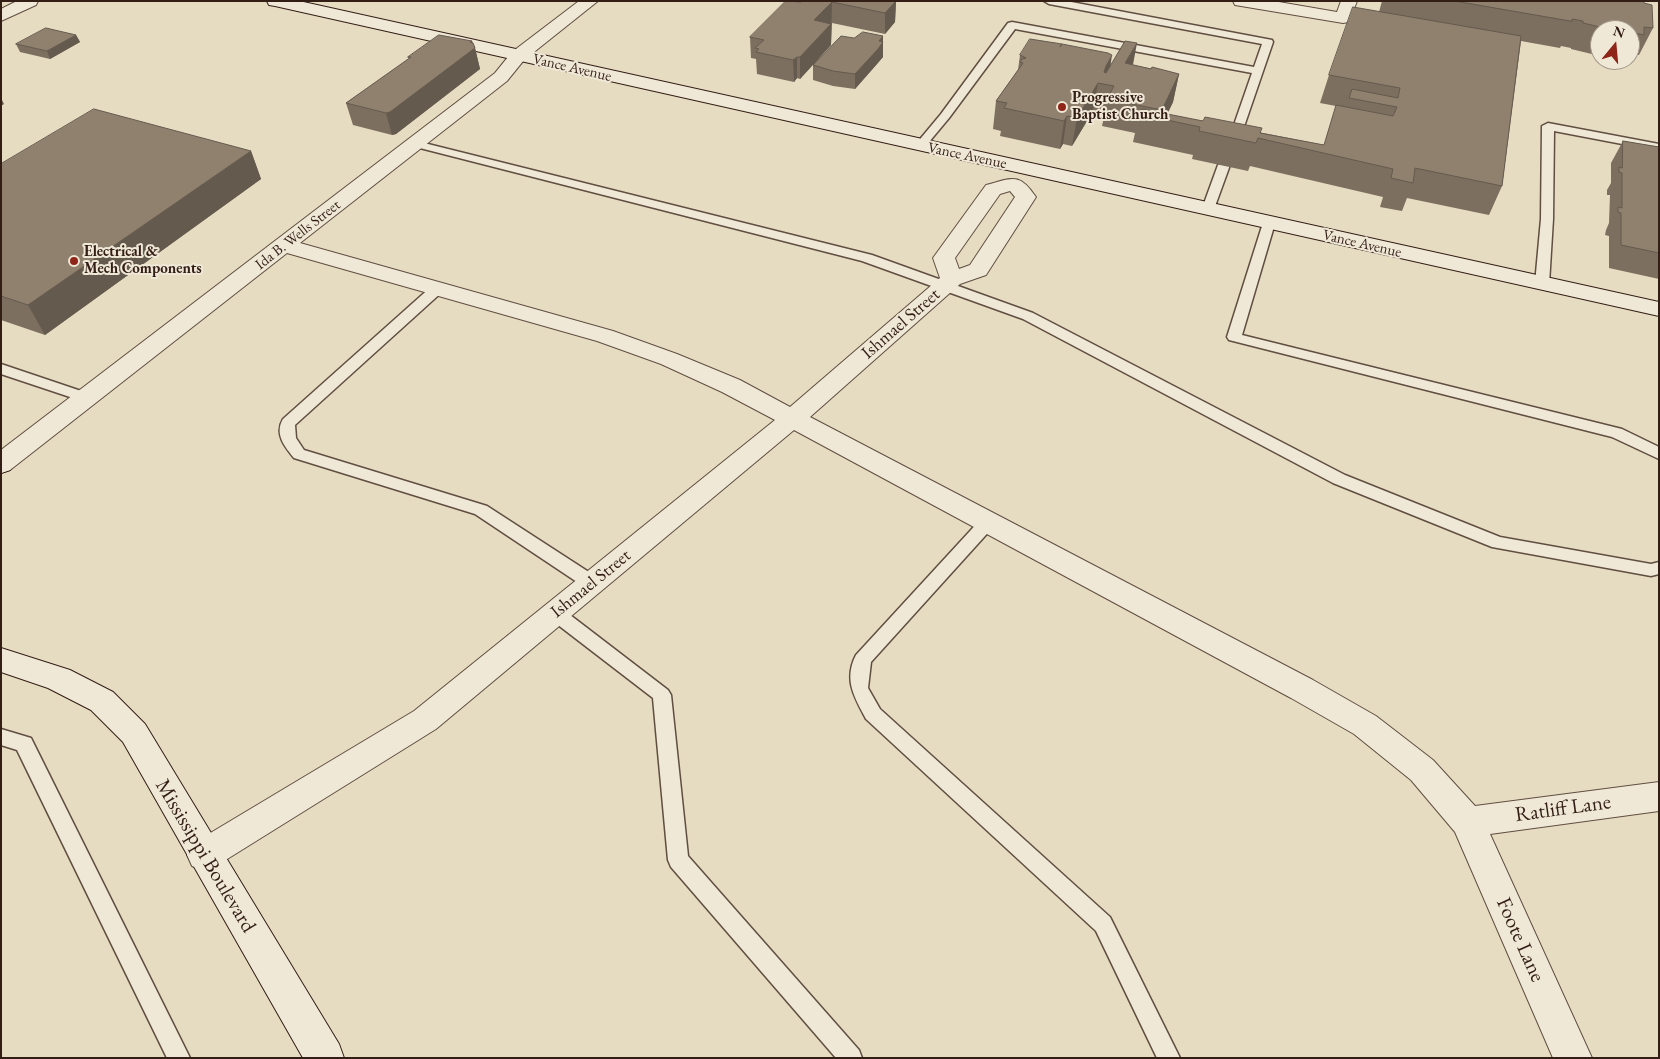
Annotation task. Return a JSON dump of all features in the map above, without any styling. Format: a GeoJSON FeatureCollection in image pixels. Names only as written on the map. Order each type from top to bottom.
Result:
{"type":"FeatureCollection","features":[{"type":"Feature","properties":{"kind":"street"},"geometry":{"type":"LineString","coordinates":[[1,16],[30,1]]}},
{"type":"Feature","properties":{"kind":"street","name":"Vance Avenue"},"geometry":{"type":"LineString","coordinates":[[275,1],[920,146],[1018,176],[1208,209],[1659,309]]}},
{"type":"Feature","properties":{"kind":"street","name":"Ida B. Wells Street"},"geometry":{"type":"LineString","coordinates":[[2,464],[416,144],[501,77],[518,56],[590,1]]}},
{"type":"Feature","properties":{"kind":"street"},"geometry":{"type":"LineString","coordinates":[[1241,1],[1343,18],[1349,1]]}},
{"type":"Feature","properties":{"kind":"street","name":"Ishmael Street"},"geometry":{"type":"LineString","coordinates":[[204,855],[425,720],[793,418],[949,282],[978,270],[1026,197],[1018,176],[993,189],[944,258],[949,282]]}},
{"type":"Feature","properties":{"kind":"street","name":"Foote Lane"},"geometry":{"type":"LineString","coordinates":[[285,246],[604,336],[669,359],[731,386],[1302,689],[1364,725],[1422,770],[1468,822],[1573,1058]]}},
{"type":"Feature","properties":{"kind":"street","name":"Mississippi Boulevard"},"geometry":{"type":"LineString","coordinates":[[1,660],[59,679],[102,701],[134,733],[325,1058]]}},
{"type":"Feature","properties":{"kind":"street","name":"Ratliff Lane"},"geometry":{"type":"LineString","coordinates":[[1468,822],[1659,796]]}},
{"type":"Feature","properties":{"kind":"lane"},"geometry":{"type":"LineString","coordinates":[[1049,1],[1268,42],[1231,152]]}},
{"type":"Feature","properties":{"kind":"lane"},"geometry":{"type":"LineString","coordinates":[[920,146],[945,116],[1012,25],[1258,71]]}},
{"type":"Feature","properties":{"kind":"lane"},"geometry":{"type":"LineString","coordinates":[[1542,284],[1549,166],[1548,126],[1659,148]]}},
{"type":"Feature","properties":{"kind":"lane"},"geometry":{"type":"LineString","coordinates":[[416,144],[867,258],[949,282],[1028,316],[1339,479],[1498,543],[1651,570],[1659,568]]}},
{"type":"Feature","properties":{"kind":"lane"},"geometry":{"type":"LineString","coordinates":[[1208,209],[1224,165]]}},
{"type":"Feature","properties":{"kind":"lane"},"geometry":{"type":"LineString","coordinates":[[1269,223],[1234,337],[1617,433],[1659,454]]}},
{"type":"Feature","properties":{"kind":"lane"},"geometry":{"type":"LineString","coordinates":[[438,289],[288,423],[288,439],[299,454],[481,510],[592,583]]}},
{"type":"Feature","properties":{"kind":"lane"},"geometry":{"type":"LineString","coordinates":[[1,369],[88,398]]}},
{"type":"Feature","properties":{"kind":"lane"},"geometry":{"type":"LineString","coordinates":[[988,522],[862,660],[859,688],[873,714],[1103,924],[1168,1058]]}},
{"type":"Feature","properties":{"kind":"lane"},"geometry":{"type":"LineString","coordinates":[[555,613],[662,695],[678,860],[851,1058]]}},
{"type":"Feature","properties":{"kind":"lane"},"geometry":{"type":"LineString","coordinates":[[1,737],[24,744],[178,1058]]}},
{"type":"Feature","properties":{"kind":"building"},"geometry":{"type":"Polygon","coordinates":[[[786,1],[896,1],[885,13],[832,2],[814,20],[831,24],[800,57],[793,60],[756,52],[759,49],[755,48],[764,40],[750,37],[786,1]]]}},
{"type":"Feature","properties":{"kind":"building"},"geometry":{"type":"Polygon","coordinates":[[[1455,1],[1644,1],[1644,3],[1652,5],[1653,28],[1644,27],[1644,35],[1640,34],[1640,20],[1590,20],[1590,25],[1583,23],[1583,21],[1572,19],[1572,21],[1455,1]]]}},
{"type":"Feature","properties":{"kind":"building"},"geometry":{"type":"Polygon","coordinates":[[[1353,7],[1521,36],[1502,186],[1415,168],[1413,183],[1391,178],[1393,169],[1258,138],[1256,143],[1199,131],[1200,127],[1139,114],[1142,109],[1203,121],[1205,117],[1262,128],[1260,133],[1324,145],[1336,105],[1393,116],[1397,107],[1349,98],[1352,89],[1398,98],[1400,88],[1329,75],[1353,7]]]}},
{"type":"Feature","properties":{"kind":"building"},"geometry":{"type":"Polygon","coordinates":[[[46,28],[76,35],[47,51],[16,44],[46,28]]]}},
{"type":"Feature","properties":{"kind":"building"},"geometry":{"type":"Polygon","coordinates":[[[863,32],[883,36],[879,41],[883,42],[855,74],[833,71],[813,65],[841,36],[854,38],[863,32]]]}},
{"type":"Feature","properties":{"kind":"building"},"geometry":{"type":"Polygon","coordinates":[[[439,35],[472,41],[470,42],[473,43],[475,48],[390,112],[386,113],[346,103],[411,57],[408,57],[439,35]]]}},
{"type":"Feature","properties":{"kind":"building"},"geometry":{"type":"Polygon","coordinates":[[[1030,39],[1108,53],[1112,55],[1104,72],[1106,73],[1125,41],[1137,43],[1125,63],[1179,74],[1162,110],[1107,99],[1114,86],[1098,83],[1077,118],[1067,116],[1064,121],[1004,108],[1007,103],[996,101],[1023,63],[1020,62],[1022,59],[1026,58],[1020,55],[1030,39]]]}},
{"type":"Feature","properties":{"kind":"building","name":"Electrical & Mech Components"},"geometry":{"type":"Polygon","coordinates":[[[94,109],[251,151],[28,305],[1,296],[1,164],[94,109]]]}},
{"type":"Feature","properties":{"kind":"building"},"geometry":{"type":"Polygon","coordinates":[[[1623,141],[1659,147],[1659,253],[1621,245],[1621,213],[1618,212],[1618,207],[1622,208],[1622,173],[1619,172],[1619,167],[1622,168],[1623,141]]]}},
{"type":"Feature","properties":{"kind":"place","name":"Progressive Baptist Church"},"geometry":{"type":"Point","coordinates":[1062,107]}},
{"type":"Feature","properties":{"kind":"place","name":"Electrical & Mech Components"},"geometry":{"type":"Point","coordinates":[74,261]}}]}
